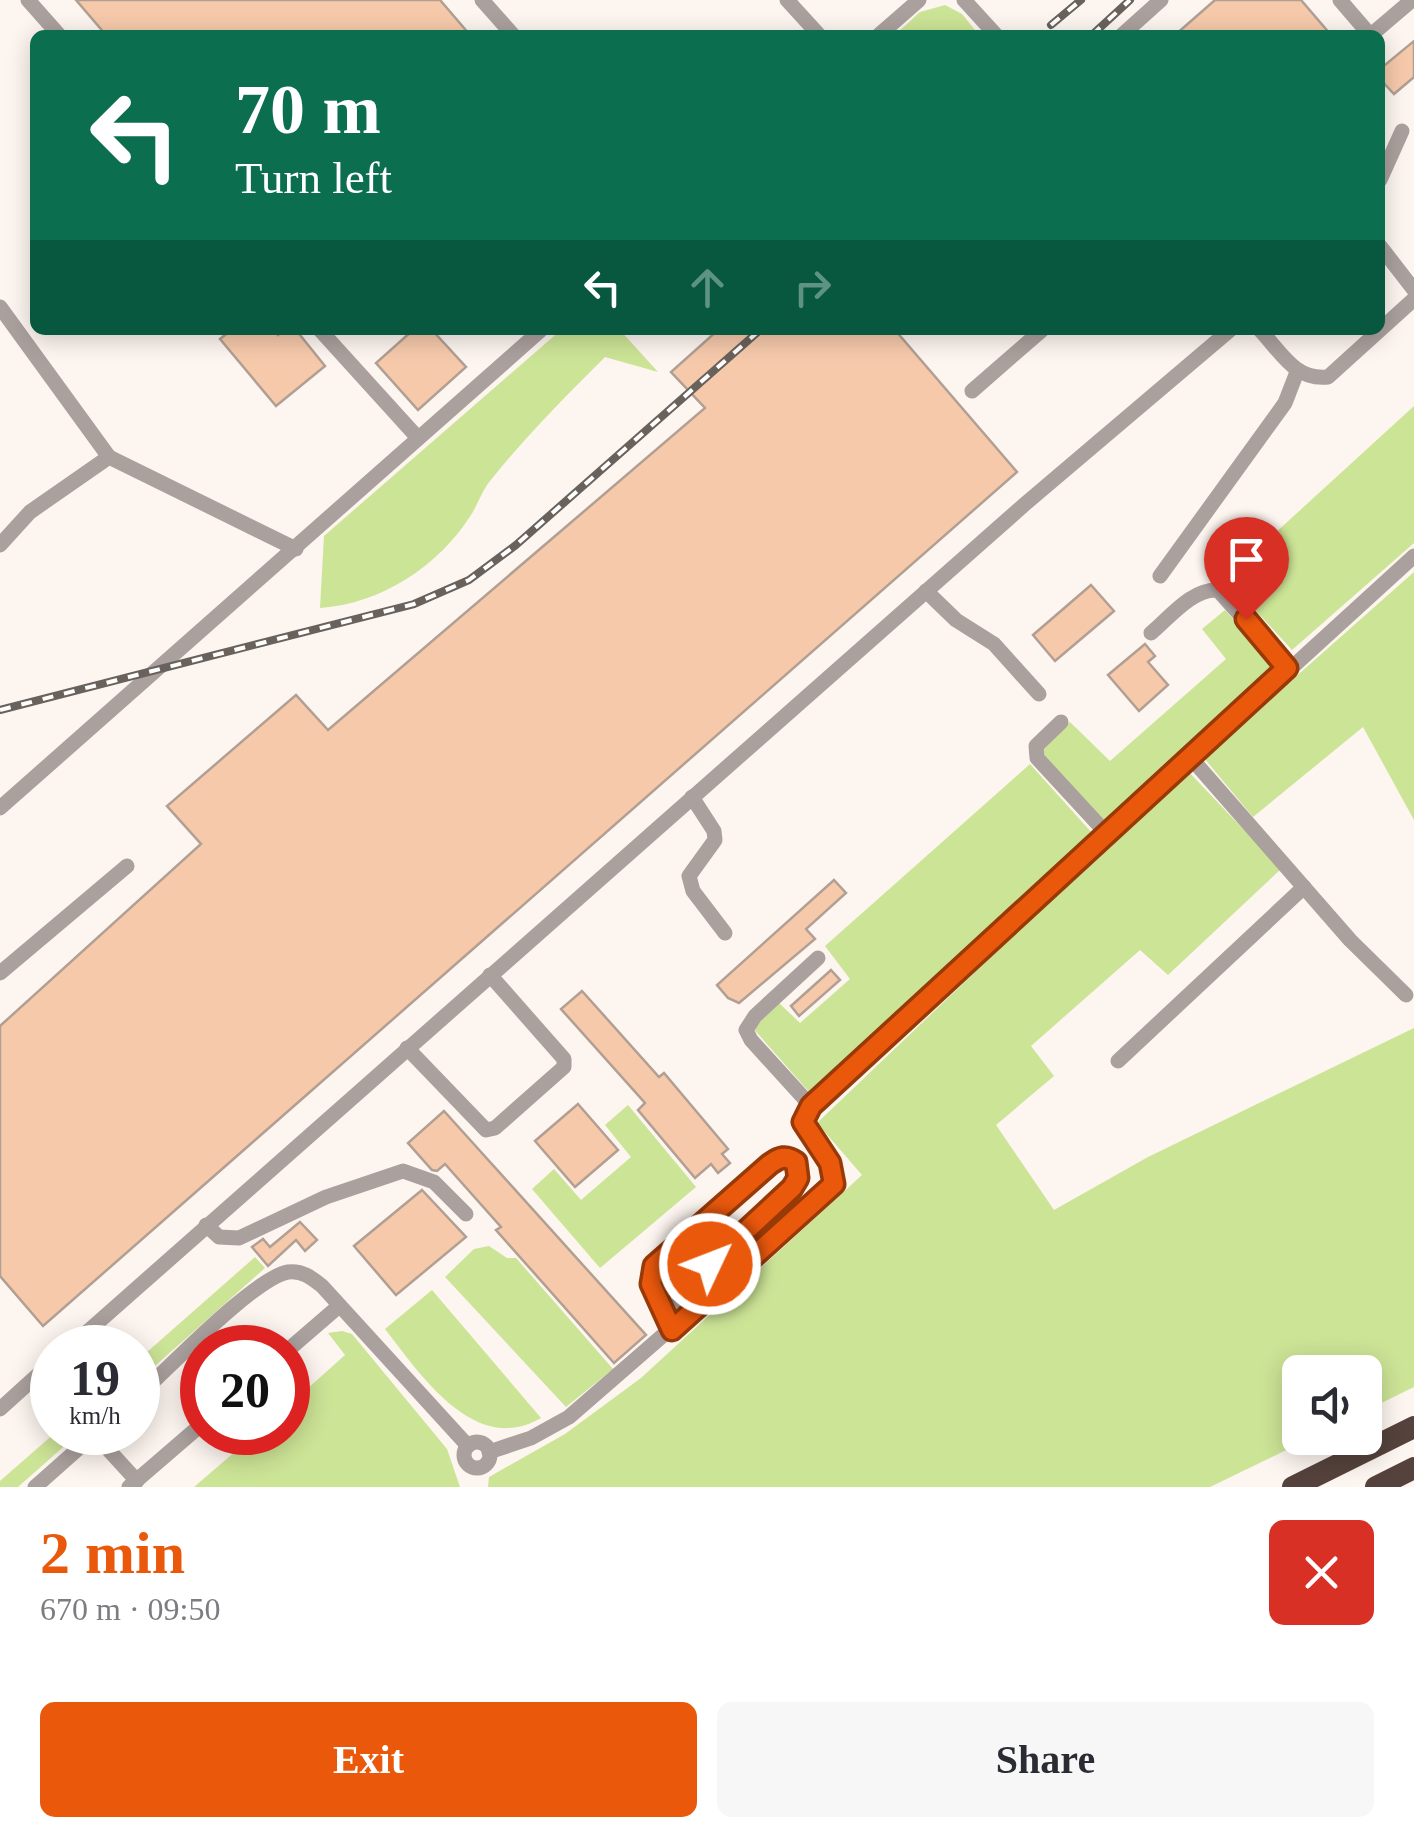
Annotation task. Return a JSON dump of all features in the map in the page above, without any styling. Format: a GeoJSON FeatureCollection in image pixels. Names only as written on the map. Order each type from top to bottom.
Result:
{"type":"FeatureCollection","features":[{"type":"Feature","properties":{"kind":"highway"},"geometry":{"type":"LineString","coordinates":[[1292,1487],[1414,1427]]}},
{"type":"Feature","properties":{"kind":"highway"},"geometry":{"type":"LineString","coordinates":[[1376,1487],[1409,1476]]}},
{"type":"Feature","properties":{"kind":"street"},"geometry":{"type":"LineString","coordinates":[[28,0],[55,30]]}},
{"type":"Feature","properties":{"kind":"street"},"geometry":{"type":"LineString","coordinates":[[482,0],[509,30]]}},
{"type":"Feature","properties":{"kind":"street"},"geometry":{"type":"LineString","coordinates":[[787,0],[814,30]]}},
{"type":"Feature","properties":{"kind":"street"},"geometry":{"type":"LineString","coordinates":[[885,30],[919,0]]}},
{"type":"Feature","properties":{"kind":"street"},"geometry":{"type":"LineString","coordinates":[[964,0],[991,30]]}},
{"type":"Feature","properties":{"kind":"street"},"geometry":{"type":"LineString","coordinates":[[1128,30],[1162,0]]}},
{"type":"Feature","properties":{"kind":"street"},"geometry":{"type":"LineString","coordinates":[[1340,0],[1367,30]]}},
{"type":"Feature","properties":{"kind":"street"},"geometry":{"type":"LineString","coordinates":[[1377,30],[1412,0]]}},
{"type":"Feature","properties":{"kind":"street"},"geometry":{"type":"LineString","coordinates":[[1385,169],[1402,132]]}},
{"type":"Feature","properties":{"kind":"street"},"geometry":{"type":"LineString","coordinates":[[1385,252],[1414,290]]}},
{"type":"Feature","properties":{"kind":"street"},"geometry":{"type":"LineString","coordinates":[[1385,325],[1414,299]]}},
{"type":"Feature","properties":{"kind":"street"},"geometry":{"type":"LineString","coordinates":[[0,308],[109,457],[296,549]]}},
{"type":"Feature","properties":{"kind":"street"},"geometry":{"type":"LineString","coordinates":[[325,335],[418,438]]}},
{"type":"Feature","properties":{"kind":"street"},"geometry":{"type":"LineString","coordinates":[[0,808],[535,335]]}},
{"type":"Feature","properties":{"kind":"street"},"geometry":{"type":"LineString","coordinates":[[972,391],[1036,335]]}},
{"type":"Feature","properties":{"kind":"street"},"geometry":{"type":"LineString","coordinates":[[94,1325],[926,591],[1224,335]]}},
{"type":"Feature","properties":{"kind":"street"},"geometry":{"type":"LineString","coordinates":[[1268,335],[1297,372],[1312,379],[1328,377],[1374,335]]}},
{"type":"Feature","properties":{"kind":"street"},"geometry":{"type":"LineString","coordinates":[[1160,576],[1285,403],[1297,372]]}},
{"type":"Feature","properties":{"kind":"street"},"geometry":{"type":"LineString","coordinates":[[0,544],[30,512],[109,457]]}},
{"type":"Feature","properties":{"kind":"street"},"geometry":{"type":"LineString","coordinates":[[489,1452],[531,1438],[569,1417],[834,1184],[830,1163],[803,1122],[811,1106],[1414,556]]}},
{"type":"Feature","properties":{"kind":"street"},"geometry":{"type":"LineString","coordinates":[[1151,633],[1196,595],[1218,590],[1287,668]]}},
{"type":"Feature","properties":{"kind":"street"},"geometry":{"type":"LineString","coordinates":[[926,591],[956,620],[994,644],[1038,694]]}},
{"type":"Feature","properties":{"kind":"street"},"geometry":{"type":"LineString","coordinates":[[1061,722],[1036,746],[1037,758],[1108,835]]}},
{"type":"Feature","properties":{"kind":"street"},"geometry":{"type":"LineString","coordinates":[[1190,758],[1304,888],[1406,995]]}},
{"type":"Feature","properties":{"kind":"street"},"geometry":{"type":"LineString","coordinates":[[692,798],[716,840],[690,869],[689,876],[693,891],[724,932]]}},
{"type":"Feature","properties":{"kind":"street"},"geometry":{"type":"LineString","coordinates":[[0,973],[127,866]]}},
{"type":"Feature","properties":{"kind":"street"},"geometry":{"type":"LineString","coordinates":[[1118,1060],[1304,888]]}},
{"type":"Feature","properties":{"kind":"street"},"geometry":{"type":"LineString","coordinates":[[811,1106],[746,1030],[818,958]]}},
{"type":"Feature","properties":{"kind":"street"},"geometry":{"type":"LineString","coordinates":[[407,1048],[486,1130],[494,1128],[555,1076],[564,1067],[564,1059],[490,975]]}},
{"type":"Feature","properties":{"kind":"street"},"geometry":{"type":"LineString","coordinates":[[672,1330],[651,1284],[654,1266],[770,1164],[789,1157],[798,1170],[792,1188],[682,1289],[680,1304],[688,1316]]}},
{"type":"Feature","properties":{"kind":"street"},"geometry":{"type":"LineString","coordinates":[[206,1224],[219,1237],[239,1238],[350,1187],[403,1171],[434,1182],[466,1214]]}},
{"type":"Feature","properties":{"kind":"street"},"geometry":{"type":"LineString","coordinates":[[160,1376],[255,1290],[283,1273],[310,1276],[468,1446]]}},
{"type":"Feature","properties":{"kind":"street"},"geometry":{"type":"LineString","coordinates":[[310,1331],[339,1306]]}},
{"type":"Feature","properties":{"kind":"street"},"geometry":{"type":"LineString","coordinates":[[0,1409],[30,1382]]}},
{"type":"Feature","properties":{"kind":"street"},"geometry":{"type":"LineString","coordinates":[[468,1446],[478,1442],[489,1452]]}},
{"type":"Feature","properties":{"kind":"street"},"geometry":{"type":"LineString","coordinates":[[112,1455],[133,1484],[180,1443]]}},
{"type":"Feature","properties":{"kind":"street"},"geometry":{"type":"LineString","coordinates":[[468,1446],[465,1460],[478,1468]]}},
{"type":"Feature","properties":{"kind":"street"},"geometry":{"type":"LineString","coordinates":[[478,1468],[488,1463],[489,1452]]}},
{"type":"Feature","properties":{"kind":"street"},"geometry":{"type":"LineString","coordinates":[[35,1487],[72,1455]]}},
{"type":"Feature","properties":{"kind":"street"},"geometry":{"type":"LineString","coordinates":[[476,1487],[478,1468]]}},
{"type":"Feature","properties":{"kind":"green space"},"geometry":{"type":"Polygon","coordinates":[[[945,5],[962,14],[975,30],[900,30],[920,12],[945,5]]]}},
{"type":"Feature","properties":{"kind":"green space"},"geometry":{"type":"Polygon","coordinates":[[[555,335],[625,335],[658,372],[605,357],[517,449],[442,551],[406,580],[385,591],[320,608],[324,536],[555,335]]]}},
{"type":"Feature","properties":{"kind":"green space"},"geometry":{"type":"Polygon","coordinates":[[[1414,406],[1414,543],[1292,650],[1226,578],[1414,406]]]}},
{"type":"Feature","properties":{"kind":"green space"},"geometry":{"type":"Polygon","coordinates":[[[1414,572],[1414,820],[1363,727],[1253,817],[1204,758],[1414,572]]]}},
{"type":"Feature","properties":{"kind":"green space"},"geometry":{"type":"Polygon","coordinates":[[[1225,610],[1274,667],[1107,823],[1039,752],[1070,722],[1110,761],[1226,659],[1202,629],[1225,610]]]}},
{"type":"Feature","properties":{"kind":"green space"},"geometry":{"type":"Polygon","coordinates":[[[1030,764],[1093,834],[810,1093],[752,1027],[779,1003],[800,1023],[850,979],[825,946],[1030,764]]]}},
{"type":"Feature","properties":{"kind":"green space"},"geometry":{"type":"Polygon","coordinates":[[[1187,770],[1281,869],[1168,975],[1140,950],[1031,1046],[1054,1076],[996,1125],[1054,1210],[1148,1157],[1414,1028],[1414,1387],[1382,1403],[1382,1355],[1282,1355],[1282,1452],[1210,1487],[488,1487],[489,1477],[565,1434],[641,1378],[862,1175],[817,1123],[1187,770]]]}},
{"type":"Feature","properties":{"kind":"green space"},"geometry":{"type":"Polygon","coordinates":[[[628,1105],[696,1187],[600,1268],[532,1189],[554,1169],[581,1200],[631,1157],[605,1125],[628,1105]]]}},
{"type":"Feature","properties":{"kind":"green space"},"geometry":{"type":"Polygon","coordinates":[[[489,1246],[507,1258],[516,1258],[613,1369],[566,1407],[445,1277],[474,1249],[489,1246]]]}},
{"type":"Feature","properties":{"kind":"green space"},"geometry":{"type":"Polygon","coordinates":[[[255,1257],[265,1268],[201,1325],[180,1325],[180,1344],[160,1361],[160,1341],[255,1257]]]}},
{"type":"Feature","properties":{"kind":"green space"},"geometry":{"type":"Polygon","coordinates":[[[432,1290],[541,1418],[517,1427],[494,1427],[472,1419],[432,1387],[385,1329],[432,1290]]]}},
{"type":"Feature","properties":{"kind":"green space"},"geometry":{"type":"Polygon","coordinates":[[[328,1333],[352,1334],[447,1449],[460,1487],[194,1487],[231,1455],[310,1455],[310,1386],[345,1355],[328,1333]]]}},
{"type":"Feature","properties":{"kind":"green space"},"geometry":{"type":"Polygon","coordinates":[[[30,1455],[54,1455],[18,1487],[0,1487],[0,1481],[30,1455]]]}},
{"type":"Feature","properties":{"kind":"building"},"geometry":{"type":"Polygon","coordinates":[[[76,0],[440,0],[466,30],[102,30],[76,0]]]}},
{"type":"Feature","properties":{"kind":"building"},"geometry":{"type":"Polygon","coordinates":[[[1215,0],[1301,0],[1327,30],[1181,30],[1215,0]]]}},
{"type":"Feature","properties":{"kind":"building"},"geometry":{"type":"Polygon","coordinates":[[[1414,41],[1414,77],[1394,94],[1385,84],[1385,65],[1414,41]]]}},
{"type":"Feature","properties":{"kind":"building"},"geometry":{"type":"Polygon","coordinates":[[[225,335],[300,335],[325,366],[276,406],[220,339],[225,335]]]}},
{"type":"Feature","properties":{"kind":"building"},"geometry":{"type":"Polygon","coordinates":[[[407,335],[437,335],[466,367],[418,410],[376,363],[407,335]]]}},
{"type":"Feature","properties":{"kind":"building"},"geometry":{"type":"Polygon","coordinates":[[[712,335],[899,335],[1017,472],[42,1325],[0,1276],[0,1026],[201,844],[167,806],[296,695],[328,730],[705,408],[671,372],[712,335]]]}},
{"type":"Feature","properties":{"kind":"building"},"geometry":{"type":"Polygon","coordinates":[[[1091,585],[1114,611],[1055,661],[1033,635],[1091,585]]]}},
{"type":"Feature","properties":{"kind":"building"},"geometry":{"type":"Polygon","coordinates":[[[1145,644],[1155,656],[1148,662],[1168,685],[1139,711],[1108,675],[1145,644]]]}},
{"type":"Feature","properties":{"kind":"building"},"geometry":{"type":"Polygon","coordinates":[[[834,880],[846,893],[806,929],[815,939],[739,1003],[728,998],[717,985],[834,880]]]}},
{"type":"Feature","properties":{"kind":"building"},"geometry":{"type":"Polygon","coordinates":[[[831,970],[840,980],[799,1016],[791,1006],[831,970]]]}},
{"type":"Feature","properties":{"kind":"building"},"geometry":{"type":"Polygon","coordinates":[[[582,991],[659,1077],[664,1073],[728,1149],[722,1154],[730,1163],[718,1173],[711,1164],[695,1178],[638,1110],[645,1103],[561,1009],[582,991]]]}},
{"type":"Feature","properties":{"kind":"building"},"geometry":{"type":"Polygon","coordinates":[[[578,1104],[618,1150],[575,1187],[535,1141],[578,1104]]]}},
{"type":"Feature","properties":{"kind":"building"},"geometry":{"type":"Polygon","coordinates":[[[444,1111],[646,1335],[614,1363],[496,1230],[501,1227],[445,1164],[437,1171],[432,1170],[408,1143],[444,1111]]]}},
{"type":"Feature","properties":{"kind":"building"},"geometry":{"type":"Polygon","coordinates":[[[422,1190],[466,1237],[396,1295],[354,1246],[422,1190]]]}},
{"type":"Feature","properties":{"kind":"building"},"geometry":{"type":"Polygon","coordinates":[[[300,1222],[317,1240],[305,1251],[296,1240],[268,1266],[252,1247],[263,1239],[270,1247],[300,1222]]]}},
{"type":"Feature","properties":{"kind":"railway"},"geometry":{"type":"LineString","coordinates":[[1051,25],[1081,0]]}},
{"type":"Feature","properties":{"kind":"railway"},"geometry":{"type":"LineString","coordinates":[[1097,30],[1130,0]]}},
{"type":"Feature","properties":{"kind":"railway"},"geometry":{"type":"LineString","coordinates":[[0,710],[414,604],[469,580],[516,545],[754,335]]}},
{"type":"Feature","properties":{"kind":"route"},"geometry":{"type":"LineString","coordinates":[[710,1264],[792,1188],[798,1178],[796,1162],[789,1157],[778,1158],[654,1266],[651,1284],[672,1330],[834,1184],[836,1176],[830,1163],[803,1122],[811,1106],[1287,668],[1246,619]]}}]}
